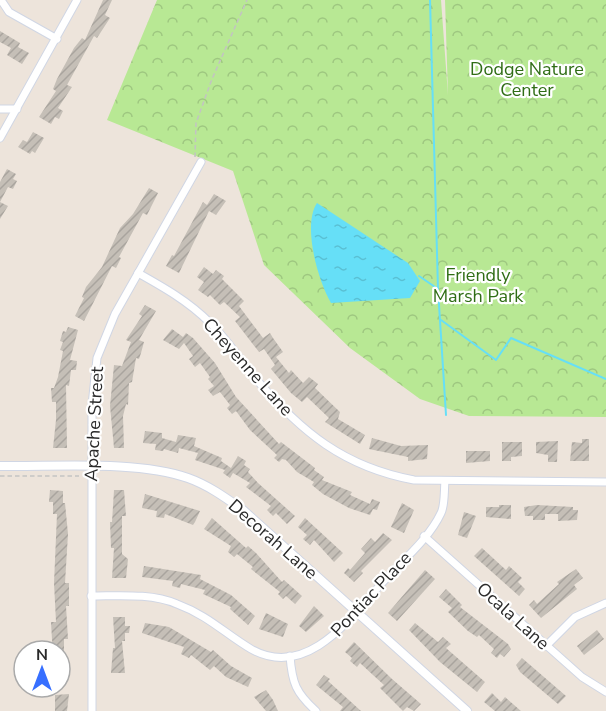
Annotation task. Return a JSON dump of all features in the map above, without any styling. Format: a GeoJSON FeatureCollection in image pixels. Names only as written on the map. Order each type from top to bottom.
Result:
{"type":"FeatureCollection","features":[{"type":"Feature","properties":{"kind":"street"},"geometry":{"type":"LineString","coordinates":[[0,0],[9,12],[57,39]]}},
{"type":"Feature","properties":{"kind":"street"},"geometry":{"type":"LineString","coordinates":[[0,138],[77,0]]}},
{"type":"Feature","properties":{"kind":"street"},"geometry":{"type":"LineString","coordinates":[[0,109],[16,109]]}},
{"type":"Feature","properties":{"kind":"street","name":"Apache Street"},"geometry":{"type":"LineString","coordinates":[[92,711],[91,468],[92,405],[97,358],[115,314],[201,162]]}},
{"type":"Feature","properties":{"kind":"street","name":"Cheyenne Lane"},"geometry":{"type":"LineString","coordinates":[[138,273],[180,297],[211,323],[280,406],[330,450],[356,464],[386,475],[414,480],[606,482]]}},
{"type":"Feature","properties":{"kind":"street","name":"Decorah Lane"},"geometry":{"type":"LineString","coordinates":[[0,466],[160,470],[188,478],[214,490],[243,510],[467,711]]}},
{"type":"Feature","properties":{"kind":"street","name":"Pontiac Place"},"geometry":{"type":"LineString","coordinates":[[91,596],[144,597],[174,603],[207,617],[252,650],[270,656],[290,656],[307,652],[323,645],[424,536],[441,512],[445,482]]}},
{"type":"Feature","properties":{"kind":"street","name":"Ocala Lane"},"geometry":{"type":"LineString","coordinates":[[424,536],[582,677],[606,692]]}},
{"type":"Feature","properties":{"kind":"street"},"geometry":{"type":"LineString","coordinates":[[546,646],[575,617],[606,603]]}},
{"type":"Feature","properties":{"kind":"street"},"geometry":{"type":"LineString","coordinates":[[290,656],[292,680],[302,698],[316,711]]}},
{"type":"Feature","properties":{"kind":"path"},"geometry":{"type":"LineString","coordinates":[[201,162],[195,159],[196,123],[212,79],[247,0]]}},
{"type":"Feature","properties":{"kind":"path"},"geometry":{"type":"LineString","coordinates":[[0,476],[79,476]]}},
{"type":"Feature","properties":{"kind":"green space","name":"Friendly Marsh Park"},"geometry":{"type":"Polygon","coordinates":[[[157,0],[441,0],[448,95],[445,0],[606,0],[606,417],[469,416],[420,399],[350,348],[264,265],[233,171],[107,120],[157,0]]]}},
{"type":"Feature","properties":{"kind":"water"},"geometry":{"type":"Polygon","coordinates":[[[317,203],[408,263],[420,281],[410,298],[331,303],[321,281],[311,239],[313,213],[317,203]]]}},
{"type":"Feature","properties":{"kind":"building"},"geometry":{"type":"Polygon","coordinates":[[[103,0],[112,0],[105,15],[110,18],[97,38],[94,36],[67,85],[72,87],[58,108],[63,111],[59,119],[55,117],[51,124],[39,117],[56,91],[53,89],[57,79],[74,48],[82,38],[85,40],[103,0]]]}},
{"type":"Feature","properties":{"kind":"building"},"geometry":{"type":"Polygon","coordinates":[[[0,31],[20,43],[18,47],[29,53],[22,64],[7,55],[11,48],[0,42],[0,31]]]}},
{"type":"Feature","properties":{"kind":"building"},"geometry":{"type":"Polygon","coordinates":[[[33,132],[44,138],[35,153],[32,151],[30,154],[18,147],[23,140],[27,142],[33,132]]]}},
{"type":"Feature","properties":{"kind":"building"},"geometry":{"type":"Polygon","coordinates":[[[7,169],[16,174],[13,179],[17,181],[13,189],[8,187],[0,202],[0,182],[7,169]]]}},
{"type":"Feature","properties":{"kind":"building"},"geometry":{"type":"Polygon","coordinates":[[[149,188],[158,193],[147,215],[143,213],[119,257],[121,258],[116,268],[112,266],[84,321],[75,316],[84,298],[82,297],[86,287],[102,267],[120,228],[133,214],[149,188]]]}},
{"type":"Feature","properties":{"kind":"building"},"geometry":{"type":"Polygon","coordinates":[[[214,194],[226,201],[216,215],[209,211],[179,273],[166,266],[172,255],[174,256],[203,202],[207,205],[214,194]]]}},
{"type":"Feature","properties":{"kind":"building"},"geometry":{"type":"Polygon","coordinates":[[[0,202],[8,206],[0,219],[0,202]]]}},
{"type":"Feature","properties":{"kind":"building"},"geometry":{"type":"Polygon","coordinates":[[[204,267],[213,274],[216,270],[224,276],[222,279],[244,301],[239,306],[263,338],[270,333],[283,352],[276,357],[289,373],[291,370],[303,383],[309,377],[318,384],[315,388],[340,412],[338,419],[365,435],[360,444],[325,422],[329,418],[307,397],[302,402],[291,393],[271,369],[275,365],[264,349],[259,352],[235,321],[240,317],[224,302],[220,305],[210,295],[208,297],[198,290],[204,282],[197,277],[204,267]]]}},
{"type":"Feature","properties":{"kind":"building"},"geometry":{"type":"Polygon","coordinates":[[[145,305],[156,311],[139,340],[144,342],[139,359],[136,358],[132,382],[129,383],[128,405],[126,404],[123,416],[124,448],[114,448],[110,406],[114,365],[122,366],[131,342],[126,340],[142,316],[139,314],[145,305]]]}},
{"type":"Feature","properties":{"kind":"building"},"geometry":{"type":"Polygon","coordinates":[[[68,327],[78,330],[70,360],[77,361],[76,370],[71,370],[69,386],[66,385],[67,448],[53,448],[56,402],[52,402],[51,388],[54,388],[58,377],[63,351],[60,350],[63,342],[60,341],[63,331],[66,332],[68,327]]]}},
{"type":"Feature","properties":{"kind":"building"},"geometry":{"type":"Polygon","coordinates":[[[172,329],[183,337],[186,333],[193,338],[215,363],[236,397],[279,444],[281,442],[315,468],[314,470],[324,477],[322,480],[352,492],[350,495],[370,504],[372,499],[380,502],[377,510],[373,509],[370,515],[349,508],[323,494],[312,485],[314,482],[297,472],[286,460],[282,459],[279,462],[274,458],[277,455],[250,430],[236,411],[232,414],[227,408],[230,405],[220,392],[213,396],[208,390],[214,386],[208,379],[210,377],[200,363],[195,367],[189,359],[193,356],[184,343],[179,349],[163,340],[172,329]]]}},
{"type":"Feature","properties":{"kind":"building"},"geometry":{"type":"Polygon","coordinates":[[[145,431],[162,433],[162,438],[176,442],[178,435],[196,438],[194,446],[222,458],[221,461],[231,468],[238,456],[246,461],[244,465],[250,469],[248,472],[258,483],[295,516],[287,524],[276,513],[273,516],[267,510],[271,506],[246,487],[250,483],[233,473],[230,478],[223,473],[225,470],[195,460],[198,453],[179,448],[178,453],[164,449],[163,451],[155,450],[156,444],[143,443],[145,431]]]}},
{"type":"Feature","properties":{"kind":"building"},"geometry":{"type":"Polygon","coordinates":[[[372,438],[401,446],[428,445],[427,459],[408,461],[408,457],[369,449],[372,438]]]}},
{"type":"Feature","properties":{"kind":"building"},"geometry":{"type":"Polygon","coordinates":[[[582,439],[589,439],[589,461],[570,461],[572,442],[582,443],[582,439]]]}},
{"type":"Feature","properties":{"kind":"building"},"geometry":{"type":"Polygon","coordinates":[[[558,441],[557,462],[548,462],[548,455],[536,453],[536,442],[558,441]]]}},
{"type":"Feature","properties":{"kind":"building"},"geometry":{"type":"Polygon","coordinates":[[[502,442],[522,442],[522,456],[511,457],[511,461],[502,461],[502,442]]]}},
{"type":"Feature","properties":{"kind":"building"},"geometry":{"type":"Polygon","coordinates":[[[466,451],[490,451],[490,461],[466,463],[466,451]]]}},
{"type":"Feature","properties":{"kind":"building"},"geometry":{"type":"Polygon","coordinates":[[[50,490],[63,491],[68,534],[65,583],[69,583],[69,606],[66,606],[68,639],[52,639],[51,622],[56,622],[54,583],[57,514],[53,514],[53,502],[49,502],[50,490]]]}},
{"type":"Feature","properties":{"kind":"building"},"geometry":{"type":"Polygon","coordinates":[[[114,490],[124,490],[126,516],[122,516],[122,554],[128,559],[126,578],[112,578],[114,548],[111,548],[110,522],[112,522],[114,490]]]}},
{"type":"Feature","properties":{"kind":"building"},"geometry":{"type":"Polygon","coordinates":[[[145,494],[200,511],[193,525],[165,514],[164,518],[156,517],[157,511],[142,508],[145,494]]]}},
{"type":"Feature","properties":{"kind":"building"},"geometry":{"type":"Polygon","coordinates":[[[402,503],[414,510],[404,533],[391,527],[402,503]]]}},
{"type":"Feature","properties":{"kind":"building"},"geometry":{"type":"Polygon","coordinates":[[[499,505],[511,505],[511,519],[486,517],[486,507],[499,507],[499,505]]]}},
{"type":"Feature","properties":{"kind":"building"},"geometry":{"type":"Polygon","coordinates":[[[537,505],[573,507],[573,510],[578,510],[577,520],[558,521],[558,514],[545,514],[545,520],[533,520],[533,516],[525,516],[524,507],[537,505]]]}},
{"type":"Feature","properties":{"kind":"building"},"geometry":{"type":"Polygon","coordinates":[[[464,512],[476,516],[467,538],[458,535],[464,512]]]}},
{"type":"Feature","properties":{"kind":"building"},"geometry":{"type":"Polygon","coordinates":[[[212,518],[246,548],[248,546],[256,553],[282,582],[284,580],[302,596],[295,604],[286,596],[283,599],[278,594],[280,592],[251,569],[253,567],[237,554],[234,557],[228,552],[231,546],[204,529],[212,518]]]}},
{"type":"Feature","properties":{"kind":"building"},"geometry":{"type":"Polygon","coordinates":[[[305,518],[343,553],[334,562],[314,540],[310,545],[303,539],[307,535],[298,527],[305,518]]]}},
{"type":"Feature","properties":{"kind":"building"},"geometry":{"type":"Polygon","coordinates":[[[383,533],[392,540],[361,571],[363,573],[354,582],[344,573],[348,568],[350,570],[365,553],[361,549],[371,538],[375,542],[383,533]]]}},
{"type":"Feature","properties":{"kind":"building"},"geometry":{"type":"Polygon","coordinates":[[[482,548],[506,570],[509,566],[522,578],[518,582],[525,589],[519,596],[474,556],[482,548]]]}},
{"type":"Feature","properties":{"kind":"building"},"geometry":{"type":"Polygon","coordinates":[[[144,566],[201,575],[200,579],[231,595],[255,616],[248,625],[230,609],[231,607],[203,594],[205,590],[181,584],[180,588],[172,586],[173,581],[142,577],[144,566]]]}},
{"type":"Feature","properties":{"kind":"building"},"geometry":{"type":"Polygon","coordinates":[[[576,569],[583,578],[574,585],[577,589],[541,618],[529,605],[534,600],[537,604],[559,584],[557,582],[576,569]]]}},
{"type":"Feature","properties":{"kind":"building"},"geometry":{"type":"Polygon","coordinates":[[[425,570],[435,579],[397,621],[388,613],[425,570]]]}},
{"type":"Feature","properties":{"kind":"building"},"geometry":{"type":"Polygon","coordinates":[[[446,589],[462,605],[460,607],[508,644],[511,649],[504,657],[500,654],[497,658],[491,653],[494,649],[479,635],[477,637],[468,631],[448,612],[452,608],[439,597],[446,589]]]}},
{"type":"Feature","properties":{"kind":"building"},"geometry":{"type":"Polygon","coordinates":[[[314,606],[324,616],[306,632],[299,626],[314,606]]]}},
{"type":"Feature","properties":{"kind":"building"},"geometry":{"type":"Polygon","coordinates":[[[266,613],[288,624],[283,637],[259,629],[266,613]]]}},
{"type":"Feature","properties":{"kind":"building"},"geometry":{"type":"Polygon","coordinates":[[[113,617],[125,617],[125,626],[130,626],[129,633],[125,633],[125,641],[122,641],[125,673],[111,673],[113,648],[115,648],[113,617]]]}},
{"type":"Feature","properties":{"kind":"building"},"geometry":{"type":"Polygon","coordinates":[[[145,623],[169,627],[211,652],[213,650],[231,666],[252,678],[248,687],[226,677],[214,666],[210,670],[191,655],[189,658],[181,654],[184,647],[142,633],[145,623]]]}},
{"type":"Feature","properties":{"kind":"building"},"geometry":{"type":"Polygon","coordinates":[[[415,623],[438,642],[443,637],[451,644],[446,648],[485,682],[477,692],[440,662],[409,630],[415,623]]]}},
{"type":"Feature","properties":{"kind":"building"},"geometry":{"type":"Polygon","coordinates":[[[597,630],[604,639],[584,655],[577,646],[597,630]]]}},
{"type":"Feature","properties":{"kind":"building"},"geometry":{"type":"Polygon","coordinates":[[[354,642],[421,704],[414,711],[407,707],[403,711],[380,688],[384,685],[360,663],[357,667],[350,661],[352,658],[345,652],[354,642]]]}},
{"type":"Feature","properties":{"kind":"building"},"geometry":{"type":"Polygon","coordinates":[[[522,658],[566,696],[558,704],[520,672],[516,665],[522,658]]]}},
{"type":"Feature","properties":{"kind":"building"},"geometry":{"type":"Polygon","coordinates":[[[324,675],[361,711],[340,711],[343,707],[316,685],[324,675]]]}},
{"type":"Feature","properties":{"kind":"building"},"geometry":{"type":"Polygon","coordinates":[[[266,690],[278,711],[266,711],[254,697],[266,690]]]}},
{"type":"Feature","properties":{"kind":"building"},"geometry":{"type":"Polygon","coordinates":[[[492,693],[501,702],[505,697],[521,711],[495,711],[484,702],[492,693]]]}},
{"type":"Feature","properties":{"kind":"building"},"geometry":{"type":"Polygon","coordinates":[[[55,699],[68,699],[67,711],[55,711],[55,699]]]}},
{"type":"Feature","properties":{"kind":"waterway"},"geometry":{"type":"LineString","coordinates":[[430,0],[438,289],[446,415]]}},
{"type":"Feature","properties":{"kind":"waterway"},"geometry":{"type":"LineString","coordinates":[[419,276],[438,289]]}},
{"type":"Feature","properties":{"kind":"waterway"},"geometry":{"type":"LineString","coordinates":[[441,320],[496,360],[511,338],[606,379]]}},
{"type":"Feature","properties":{"kind":"park label","name":"Dodge Nature Center"},"geometry":{"type":"Point","coordinates":[527,79]}}]}
